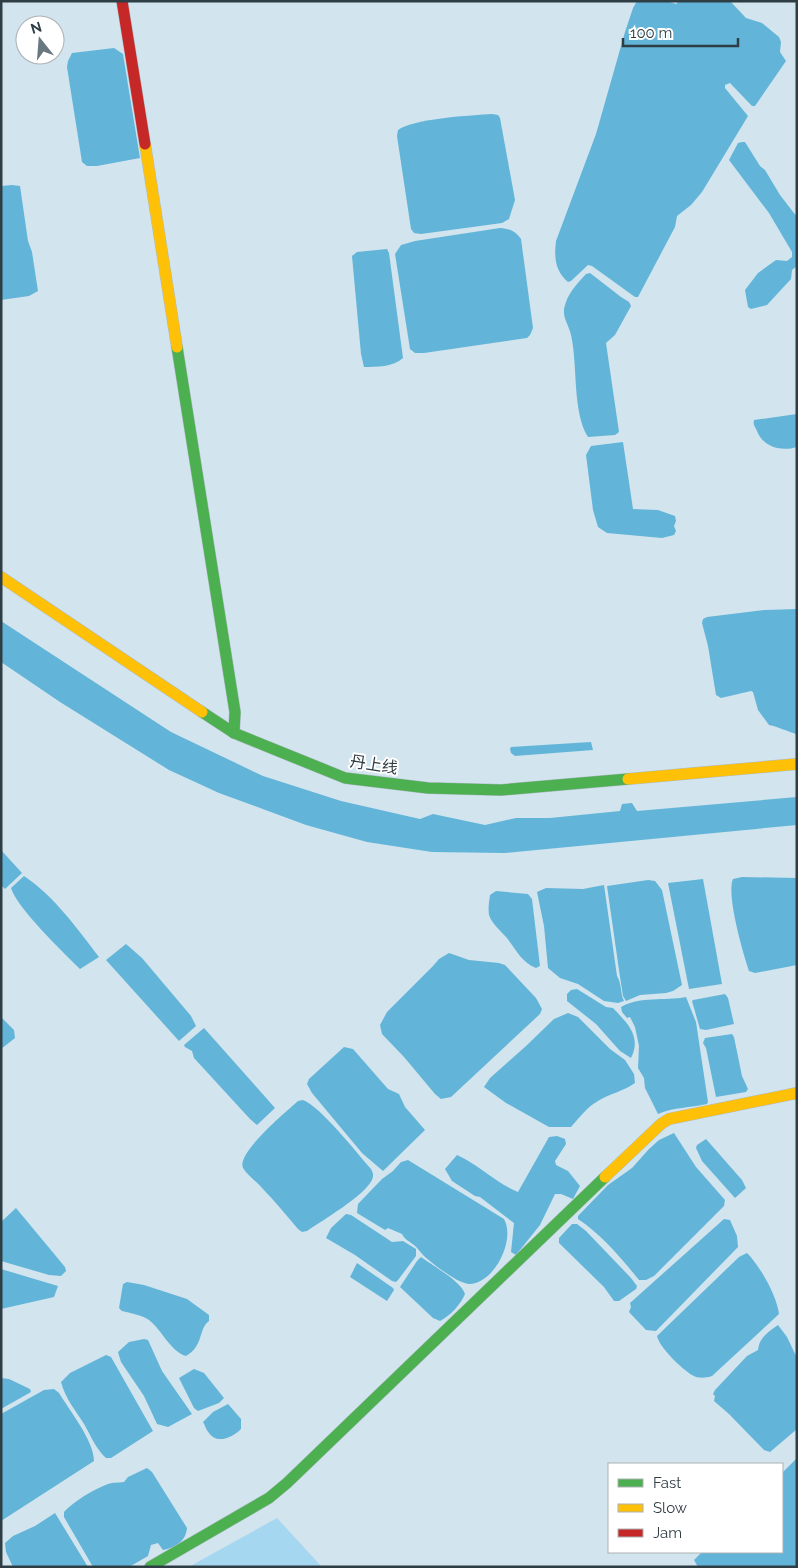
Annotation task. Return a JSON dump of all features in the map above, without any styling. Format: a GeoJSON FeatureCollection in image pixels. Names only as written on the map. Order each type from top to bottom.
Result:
{"type":"FeatureCollection","features":[{"type":"Feature","properties":{"kind":"street"},"geometry":{"type":"LineString","coordinates":[[122,1],[234,712],[234,733]]}},
{"type":"Feature","properties":{"kind":"street","name":"丹上线"},"geometry":{"type":"LineString","coordinates":[[1,577],[234,733],[346,778],[428,788],[501,790],[797,764]]}},
{"type":"Feature","properties":{"kind":"street"},"geometry":{"type":"LineString","coordinates":[[150,1567],[269,1498],[287,1483],[661,1124],[669,1119],[797,1093]]}},
{"type":"Feature","properties":{"kind":"shaded area"},"geometry":{"type":"Polygon","coordinates":[[[637,1],[667,1],[676,4],[679,1],[730,1],[746,18],[762,23],[779,37],[781,42],[780,52],[786,61],[755,106],[752,106],[730,83],[725,85],[725,88],[748,116],[702,192],[691,205],[677,216],[675,227],[638,297],[635,297],[588,265],[568,282],[560,273],[555,253],[556,241],[596,134],[625,32],[637,1]]]}},
{"type":"Feature","properties":{"kind":"shaded area"},"geometry":{"type":"Polygon","coordinates":[[[114,48],[123,54],[140,158],[87,166],[82,162],[67,67],[68,61],[72,53],[114,48]]]}},
{"type":"Feature","properties":{"kind":"shaded area"},"geometry":{"type":"Polygon","coordinates":[[[498,115],[500,118],[515,200],[509,219],[502,223],[421,234],[414,233],[411,229],[397,136],[398,130],[405,126],[429,120],[498,115]]]}},
{"type":"Feature","properties":{"kind":"shaded area"},"geometry":{"type":"Polygon","coordinates":[[[745,142],[797,217],[797,266],[792,270],[791,279],[767,305],[751,309],[748,307],[745,290],[758,273],[776,260],[787,261],[792,257],[792,252],[769,213],[729,160],[738,143],[745,142]]]}},
{"type":"Feature","properties":{"kind":"shaded area"},"geometry":{"type":"Polygon","coordinates":[[[1,186],[20,186],[38,291],[29,296],[1,300],[1,186]]]}},
{"type":"Feature","properties":{"kind":"shaded area"},"geometry":{"type":"Polygon","coordinates":[[[500,228],[512,231],[521,239],[533,328],[530,335],[527,338],[415,353],[410,349],[395,254],[401,245],[415,241],[500,228]]]}},
{"type":"Feature","properties":{"kind":"shaded area"},"geometry":{"type":"Polygon","coordinates":[[[387,249],[403,358],[390,365],[364,367],[361,354],[352,256],[357,252],[387,249]]]}},
{"type":"Feature","properties":{"kind":"shaded area"},"geometry":{"type":"Polygon","coordinates":[[[590,273],[629,302],[631,306],[615,335],[606,343],[619,432],[615,435],[588,437],[583,426],[577,401],[573,347],[564,309],[572,290],[586,274],[590,273]]]}},
{"type":"Feature","properties":{"kind":"shaded area"},"geometry":{"type":"Polygon","coordinates":[[[797,414],[797,447],[785,449],[773,447],[764,441],[754,425],[754,420],[797,414]]]}},
{"type":"Feature","properties":{"kind":"shaded area"},"geometry":{"type":"Polygon","coordinates":[[[623,442],[633,509],[658,510],[675,516],[674,526],[676,531],[674,535],[662,538],[607,533],[598,527],[593,510],[586,455],[591,446],[623,442]]]}},
{"type":"Feature","properties":{"kind":"shaded area"},"geometry":{"type":"Polygon","coordinates":[[[797,609],[796,734],[769,725],[758,710],[753,692],[751,691],[721,698],[716,695],[702,623],[703,619],[707,617],[765,610],[797,609]]]}},
{"type":"Feature","properties":{"kind":"shaded area"},"geometry":{"type":"Polygon","coordinates":[[[1,621],[171,732],[263,776],[341,801],[420,819],[433,814],[485,825],[516,818],[550,818],[620,811],[622,804],[632,803],[637,811],[797,797],[797,825],[505,853],[432,852],[367,842],[306,825],[219,793],[169,770],[60,702],[1,662],[1,621]]]}},
{"type":"Feature","properties":{"kind":"shaded area"},"geometry":{"type":"Polygon","coordinates":[[[591,742],[593,750],[515,756],[511,753],[510,749],[511,747],[591,742]]]}},
{"type":"Feature","properties":{"kind":"shaded area"},"geometry":{"type":"Polygon","coordinates":[[[1,850],[22,873],[5,889],[1,885],[1,850]]]}},
{"type":"Feature","properties":{"kind":"shaded area"},"geometry":{"type":"Polygon","coordinates":[[[24,876],[55,903],[99,957],[80,969],[41,930],[22,907],[11,888],[24,876]]]}},
{"type":"Feature","properties":{"kind":"shaded area"},"geometry":{"type":"Polygon","coordinates":[[[742,877],[797,878],[797,965],[755,973],[749,971],[733,910],[731,887],[733,879],[742,877]]]}},
{"type":"Feature","properties":{"kind":"shaded area"},"geometry":{"type":"Polygon","coordinates":[[[703,879],[722,984],[689,989],[668,883],[703,879]]]}},
{"type":"Feature","properties":{"kind":"shaded area"},"geometry":{"type":"Polygon","coordinates":[[[648,880],[655,881],[662,890],[682,985],[666,993],[640,995],[626,1001],[623,996],[607,886],[648,880]]]}},
{"type":"Feature","properties":{"kind":"shaded area"},"geometry":{"type":"Polygon","coordinates":[[[604,885],[617,976],[624,1001],[618,1003],[604,1001],[578,984],[560,978],[548,968],[544,926],[537,892],[546,888],[583,889],[604,885]]]}},
{"type":"Feature","properties":{"kind":"shaded area"},"geometry":{"type":"Polygon","coordinates":[[[496,891],[528,894],[532,899],[540,966],[536,968],[526,962],[492,921],[489,915],[489,900],[490,895],[496,891]]]}},
{"type":"Feature","properties":{"kind":"shaded area"},"geometry":{"type":"Polygon","coordinates":[[[126,944],[142,958],[191,1016],[196,1026],[179,1041],[106,960],[126,944]]]}},
{"type":"Feature","properties":{"kind":"shaded area"},"geometry":{"type":"Polygon","coordinates":[[[449,953],[469,960],[505,965],[536,998],[542,1009],[540,1014],[451,1097],[441,1099],[382,1034],[380,1025],[387,1012],[439,959],[449,953]]]}},
{"type":"Feature","properties":{"kind":"shaded area"},"geometry":{"type":"Polygon","coordinates":[[[577,989],[606,1007],[613,1008],[628,1025],[634,1036],[635,1043],[631,1058],[620,1051],[596,1024],[567,1001],[567,994],[571,990],[577,989]]]}},
{"type":"Feature","properties":{"kind":"shaded area"},"geometry":{"type":"Polygon","coordinates":[[[725,994],[728,998],[734,1024],[706,1030],[700,1029],[692,1001],[725,994]]]}},
{"type":"Feature","properties":{"kind":"shaded area"},"geometry":{"type":"Polygon","coordinates":[[[686,997],[696,1022],[708,1102],[707,1104],[658,1114],[645,1088],[644,1078],[638,1068],[639,1046],[635,1027],[630,1017],[627,1018],[622,1012],[621,1007],[636,1001],[686,997]]]}},
{"type":"Feature","properties":{"kind":"shaded area"},"geometry":{"type":"Polygon","coordinates":[[[568,1013],[578,1017],[610,1049],[625,1060],[634,1074],[635,1083],[594,1103],[571,1127],[549,1127],[506,1103],[484,1087],[490,1078],[554,1019],[568,1013]]]}},
{"type":"Feature","properties":{"kind":"shaded area"},"geometry":{"type":"Polygon","coordinates":[[[1,1017],[14,1030],[15,1038],[1,1049],[1,1017]]]}},
{"type":"Feature","properties":{"kind":"shaded area"},"geometry":{"type":"Polygon","coordinates":[[[204,1028],[275,1108],[257,1125],[194,1058],[192,1051],[185,1047],[184,1045],[204,1028]]]}},
{"type":"Feature","properties":{"kind":"shaded area"},"geometry":{"type":"Polygon","coordinates":[[[732,1034],[742,1076],[748,1089],[746,1092],[716,1097],[706,1048],[703,1043],[705,1038],[732,1034]]]}},
{"type":"Feature","properties":{"kind":"shaded area"},"geometry":{"type":"Polygon","coordinates":[[[344,1047],[353,1049],[388,1089],[399,1094],[405,1107],[425,1130],[383,1171],[362,1153],[312,1093],[307,1084],[309,1079],[344,1047]]]}},
{"type":"Feature","properties":{"kind":"shaded area"},"geometry":{"type":"Polygon","coordinates":[[[303,1100],[319,1111],[338,1131],[371,1169],[373,1175],[368,1186],[361,1193],[307,1231],[302,1232],[245,1171],[243,1161],[254,1143],[298,1101],[303,1100]]]}},
{"type":"Feature","properties":{"kind":"shaded area"},"geometry":{"type":"Polygon","coordinates":[[[674,1133],[696,1167],[725,1200],[724,1206],[654,1276],[646,1280],[639,1280],[611,1247],[578,1219],[578,1216],[608,1185],[632,1168],[659,1140],[674,1133]]]}},
{"type":"Feature","properties":{"kind":"shaded area"},"geometry":{"type":"Polygon","coordinates":[[[557,1136],[565,1139],[566,1144],[555,1161],[556,1165],[568,1171],[580,1186],[573,1199],[561,1194],[555,1194],[540,1225],[516,1255],[511,1252],[514,1223],[480,1197],[475,1196],[452,1181],[445,1169],[457,1155],[518,1192],[549,1137],[557,1136]]]}},
{"type":"Feature","properties":{"kind":"shaded area"},"geometry":{"type":"Polygon","coordinates":[[[706,1139],[742,1180],[746,1188],[735,1198],[702,1161],[696,1148],[697,1145],[706,1139]]]}},
{"type":"Feature","properties":{"kind":"shaded area"},"geometry":{"type":"Polygon","coordinates":[[[408,1160],[504,1219],[507,1228],[505,1249],[494,1269],[487,1277],[478,1282],[464,1283],[445,1273],[424,1256],[402,1234],[388,1228],[385,1230],[357,1213],[358,1204],[382,1179],[401,1162],[408,1160]]]}},
{"type":"Feature","properties":{"kind":"shaded area"},"geometry":{"type":"Polygon","coordinates":[[[16,1208],[65,1267],[66,1271],[61,1276],[49,1275],[1,1261],[1,1222],[16,1208]]]}},
{"type":"Feature","properties":{"kind":"shaded area"},"geometry":{"type":"Polygon","coordinates":[[[346,1214],[351,1215],[392,1242],[403,1241],[416,1249],[416,1256],[396,1282],[326,1238],[331,1228],[346,1214]]]}},
{"type":"Feature","properties":{"kind":"shaded area"},"geometry":{"type":"Polygon","coordinates":[[[724,1219],[730,1220],[737,1236],[738,1247],[656,1331],[646,1330],[629,1312],[630,1303],[724,1219]]]}},
{"type":"Feature","properties":{"kind":"shaded area"},"geometry":{"type":"Polygon","coordinates":[[[572,1224],[577,1224],[586,1231],[631,1278],[637,1286],[636,1289],[619,1301],[614,1301],[604,1287],[559,1243],[559,1238],[572,1224]]]}},
{"type":"Feature","properties":{"kind":"shaded area"},"geometry":{"type":"Polygon","coordinates":[[[747,1253],[767,1282],[778,1307],[779,1314],[712,1376],[702,1378],[694,1376],[672,1357],[662,1346],[657,1336],[739,1257],[747,1253]]]}},
{"type":"Feature","properties":{"kind":"shaded area"},"geometry":{"type":"Polygon","coordinates":[[[421,1257],[458,1284],[465,1294],[455,1309],[440,1321],[433,1318],[400,1287],[421,1257]]]}},
{"type":"Feature","properties":{"kind":"shaded area"},"geometry":{"type":"Polygon","coordinates":[[[357,1263],[393,1288],[394,1290],[387,1301],[350,1277],[357,1263]]]}},
{"type":"Feature","properties":{"kind":"shaded area"},"geometry":{"type":"Polygon","coordinates":[[[1,1269],[58,1286],[54,1297],[1,1309],[1,1269]]]}},
{"type":"Feature","properties":{"kind":"shaded area"},"geometry":{"type":"Polygon","coordinates":[[[127,1282],[144,1285],[187,1299],[209,1315],[209,1321],[203,1328],[198,1343],[192,1352],[186,1356],[175,1350],[149,1320],[139,1315],[122,1311],[119,1308],[123,1284],[127,1282]]]}},
{"type":"Feature","properties":{"kind":"shaded area"},"geometry":{"type":"Polygon","coordinates":[[[778,1325],[787,1337],[797,1358],[797,1429],[770,1452],[764,1450],[714,1401],[715,1396],[713,1394],[747,1356],[758,1350],[762,1339],[778,1325]]]}},
{"type":"Feature","properties":{"kind":"shaded area"},"geometry":{"type":"Polygon","coordinates":[[[148,1340],[162,1371],[192,1414],[168,1427],[157,1424],[144,1396],[121,1362],[118,1352],[129,1342],[148,1340]]]}},
{"type":"Feature","properties":{"kind":"shaded area"},"geometry":{"type":"Polygon","coordinates":[[[106,1355],[111,1357],[153,1431],[111,1458],[106,1458],[96,1446],[68,1399],[61,1382],[70,1373],[106,1355]]]}},
{"type":"Feature","properties":{"kind":"shaded area"},"geometry":{"type":"Polygon","coordinates":[[[194,1369],[204,1373],[224,1398],[219,1403],[198,1411],[194,1408],[179,1378],[194,1369]]]}},
{"type":"Feature","properties":{"kind":"shaded area"},"geometry":{"type":"Polygon","coordinates":[[[1,1378],[9,1379],[30,1389],[31,1392],[1,1409],[1,1378]]]}},
{"type":"Feature","properties":{"kind":"shaded area"},"geometry":{"type":"Polygon","coordinates":[[[54,1389],[59,1393],[86,1435],[94,1461],[1,1521],[1,1414],[44,1390],[54,1389]]]}},
{"type":"Feature","properties":{"kind":"shaded area"},"geometry":{"type":"Polygon","coordinates":[[[228,1404],[241,1419],[241,1429],[229,1437],[216,1439],[208,1432],[203,1422],[213,1412],[228,1404]]]}},
{"type":"Feature","properties":{"kind":"shaded area"},"geometry":{"type":"Polygon","coordinates":[[[797,1458],[797,1567],[698,1567],[694,1560],[701,1553],[783,1553],[783,1472],[797,1458]]]}},
{"type":"Feature","properties":{"kind":"shaded area"},"geometry":{"type":"Polygon","coordinates":[[[147,1468],[152,1472],[187,1528],[185,1537],[176,1546],[163,1550],[158,1543],[151,1545],[148,1556],[129,1567],[93,1567],[64,1517],[64,1512],[97,1489],[110,1483],[124,1482],[128,1477],[147,1468]]]}},
{"type":"Feature","properties":{"kind":"shaded area"},"geometry":{"type":"Polygon","coordinates":[[[55,1513],[88,1567],[13,1567],[6,1552],[5,1543],[13,1536],[35,1526],[55,1513]]]}},
{"type":"Feature","properties":{"kind":"shaded area"},"geometry":{"type":"Polygon","coordinates":[[[277,1518],[322,1567],[190,1567],[194,1564],[277,1518]]]}},
{"type":"Feature","properties":{"kind":"traffic: fast"},"geometry":{"type":"LineString","coordinates":[[177,347],[235,712],[234,733]]}},
{"type":"Feature","properties":{"kind":"traffic: fast"},"geometry":{"type":"LineString","coordinates":[[202,712],[234,733],[345,778],[428,788],[501,790],[628,779]]}},
{"type":"Feature","properties":{"kind":"traffic: fast"},"geometry":{"type":"LineString","coordinates":[[150,1567],[269,1498],[287,1483],[605,1177]]}},
{"type":"Feature","properties":{"kind":"traffic: slow"},"geometry":{"type":"LineString","coordinates":[[145,144],[177,347]]}},
{"type":"Feature","properties":{"kind":"traffic: slow"},"geometry":{"type":"LineString","coordinates":[[1,577],[202,712]]}},
{"type":"Feature","properties":{"kind":"traffic: slow"},"geometry":{"type":"LineString","coordinates":[[628,779],[797,764]]}},
{"type":"Feature","properties":{"kind":"traffic: slow"},"geometry":{"type":"LineString","coordinates":[[605,1177],[661,1124],[669,1119],[797,1093]]}},
{"type":"Feature","properties":{"kind":"traffic: jam"},"geometry":{"type":"LineString","coordinates":[[122,1],[145,144]]}}]}
